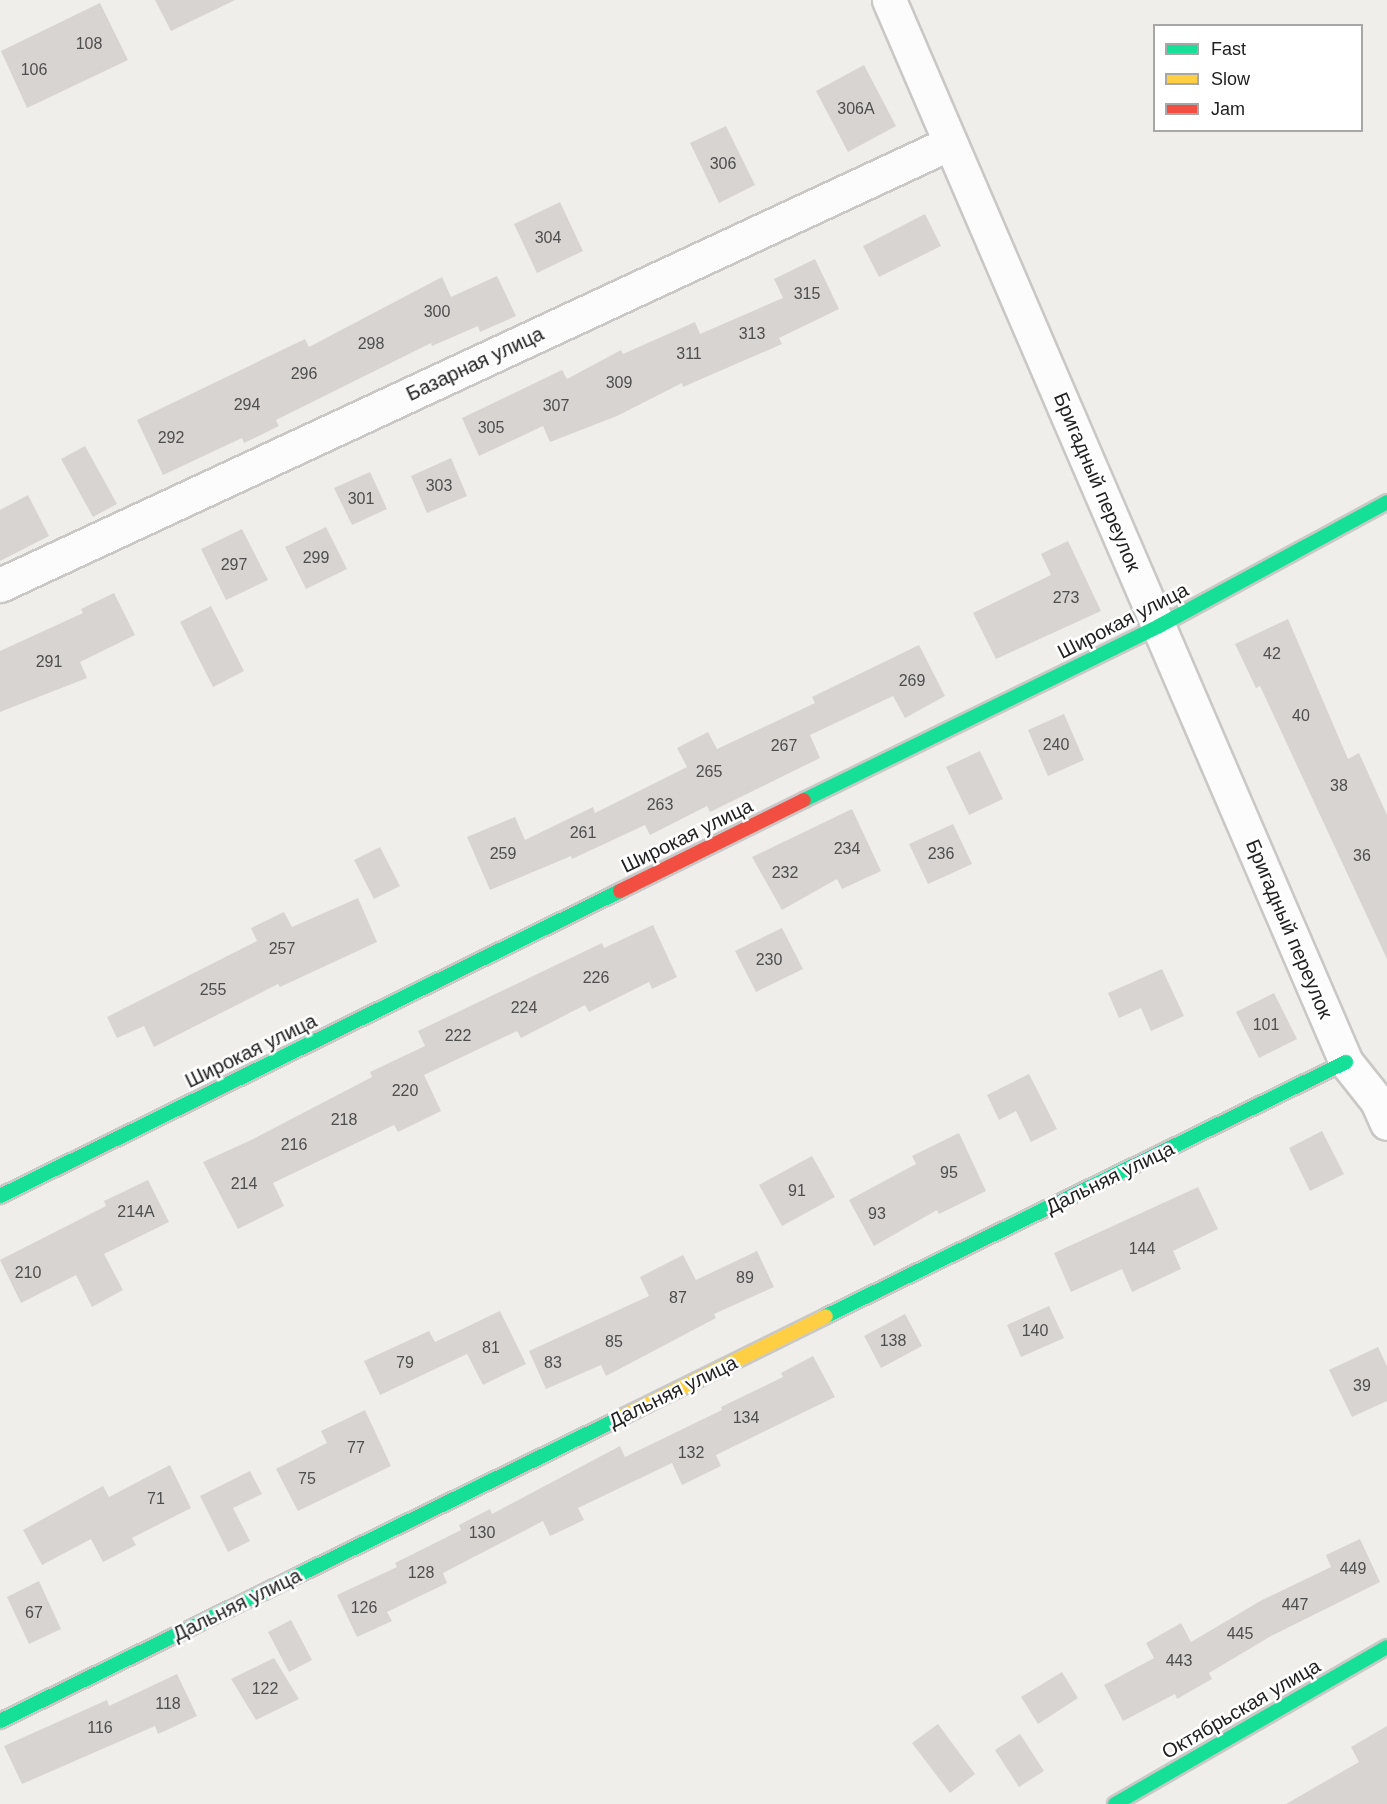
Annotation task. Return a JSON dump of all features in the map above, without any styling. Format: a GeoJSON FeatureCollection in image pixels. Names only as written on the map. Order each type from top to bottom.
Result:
{"type":"FeatureCollection","features":[{"type":"Feature","properties":{"kind":"street","name":"Бригадный переулок"},"geometry":{"type":"LineString","coordinates":[[889,0],[1346,1062],[1384,1107]]}},
{"type":"Feature","properties":{"kind":"street","name":"Базарная улица"},"geometry":{"type":"LineString","coordinates":[[0,585],[950,143]]}},
{"type":"Feature","properties":{"kind":"street","name":"Широкая улица"},"geometry":{"type":"LineString","coordinates":[[0,1196],[1159,626],[1387,502]]}},
{"type":"Feature","properties":{"kind":"street","name":"Дальняя улица"},"geometry":{"type":"LineString","coordinates":[[0,1721],[1346,1062]]}},
{"type":"Feature","properties":{"kind":"street","name":"Октябрьская улица"},"geometry":{"type":"LineString","coordinates":[[1115,1804],[1387,1647]]}},
{"type":"Feature","properties":{"kind":"building"},"geometry":{"type":"Polygon","coordinates":[[[155,0],[235,0],[171,31],[155,0]]]}},
{"type":"Feature","properties":{"kind":"building"},"geometry":{"type":"Polygon","coordinates":[[[100,3],[128,60],[27,108],[1,51],[100,3]]]}},
{"type":"Feature","properties":{"kind":"building"},"geometry":{"type":"Polygon","coordinates":[[[864,65],[896,126],[848,152],[816,91],[864,65]]]}},
{"type":"Feature","properties":{"kind":"building"},"geometry":{"type":"Polygon","coordinates":[[[726,126],[755,185],[719,203],[690,143],[726,126]]]}},
{"type":"Feature","properties":{"kind":"building"},"geometry":{"type":"Polygon","coordinates":[[[560,202],[583,251],[537,273],[514,224],[560,202]]]}},
{"type":"Feature","properties":{"kind":"building"},"geometry":{"type":"Polygon","coordinates":[[[925,214],[941,246],[879,277],[863,246],[925,214]]]}},
{"type":"Feature","properties":{"kind":"building"},"geometry":{"type":"Polygon","coordinates":[[[815,259],[839,309],[779,338],[782,344],[683,387],[682,383],[617,416],[550,442],[543,426],[479,456],[462,418],[562,370],[567,379],[621,350],[623,354],[695,322],[700,334],[783,298],[774,279],[815,259]]]}},
{"type":"Feature","properties":{"kind":"building"},"geometry":{"type":"Polygon","coordinates":[[[497,276],[516,316],[480,332],[478,326],[432,346],[431,343],[276,420],[279,426],[244,443],[242,438],[163,475],[137,420],[305,339],[309,347],[442,277],[451,297],[497,276]]]}},
{"type":"Feature","properties":{"kind":"building"},"geometry":{"type":"Polygon","coordinates":[[[85,446],[117,504],[93,517],[61,459],[85,446]]]}},
{"type":"Feature","properties":{"kind":"building"},"geometry":{"type":"Polygon","coordinates":[[[451,458],[467,496],[427,513],[411,476],[451,458]]]}},
{"type":"Feature","properties":{"kind":"building"},"geometry":{"type":"Polygon","coordinates":[[[370,472],[387,509],[352,525],[334,488],[370,472]]]}},
{"type":"Feature","properties":{"kind":"building"},"geometry":{"type":"Polygon","coordinates":[[[28,495],[49,536],[0,561],[0,510],[28,495]]]}},
{"type":"Feature","properties":{"kind":"building"},"geometry":{"type":"Polygon","coordinates":[[[326,527],[347,569],[306,589],[285,547],[326,527]]]}},
{"type":"Feature","properties":{"kind":"building"},"geometry":{"type":"Polygon","coordinates":[[[242,529],[268,580],[226,600],[201,549],[242,529]]]}},
{"type":"Feature","properties":{"kind":"building"},"geometry":{"type":"Polygon","coordinates":[[[1068,541],[1101,611],[996,659],[973,613],[1051,575],[1041,554],[1068,541]]]}},
{"type":"Feature","properties":{"kind":"building"},"geometry":{"type":"Polygon","coordinates":[[[114,593],[135,635],[80,662],[87,678],[0,712],[0,651],[83,613],[81,609],[114,593]]]}},
{"type":"Feature","properties":{"kind":"building"},"geometry":{"type":"Polygon","coordinates":[[[211,606],[244,671],[213,687],[180,622],[211,606]]]}},
{"type":"Feature","properties":{"kind":"building"},"geometry":{"type":"Polygon","coordinates":[[[1288,619],[1348,759],[1359,753],[1387,815],[1387,959],[1260,686],[1256,688],[1235,644],[1288,619]]]}},
{"type":"Feature","properties":{"kind":"building"},"geometry":{"type":"Polygon","coordinates":[[[919,645],[945,696],[905,718],[893,696],[810,735],[820,758],[710,812],[707,806],[650,835],[645,825],[572,859],[571,856],[490,890],[467,837],[515,817],[525,840],[593,807],[595,813],[687,767],[677,748],[708,732],[717,749],[815,703],[812,697],[919,645]]]}},
{"type":"Feature","properties":{"kind":"building"},"geometry":{"type":"Polygon","coordinates":[[[1064,714],[1084,760],[1048,776],[1028,730],[1064,714]]]}},
{"type":"Feature","properties":{"kind":"building"},"geometry":{"type":"Polygon","coordinates":[[[980,751],[1003,799],[969,815],[946,767],[980,751]]]}},
{"type":"Feature","properties":{"kind":"building"},"geometry":{"type":"Polygon","coordinates":[[[852,809],[881,871],[842,889],[837,879],[782,910],[752,857],[852,809]]]}},
{"type":"Feature","properties":{"kind":"building"},"geometry":{"type":"Polygon","coordinates":[[[953,824],[972,864],[928,884],[909,844],[953,824]]]}},
{"type":"Feature","properties":{"kind":"building"},"geometry":{"type":"Polygon","coordinates":[[[380,847],[400,886],[374,899],[354,860],[380,847]]]}},
{"type":"Feature","properties":{"kind":"building"},"geometry":{"type":"Polygon","coordinates":[[[358,898],[377,942],[280,987],[278,984],[154,1047],[144,1026],[117,1038],[107,1017],[257,941],[251,928],[284,912],[292,927],[358,898]]]}},
{"type":"Feature","properties":{"kind":"building"},"geometry":{"type":"Polygon","coordinates":[[[653,925],[677,977],[652,989],[649,982],[589,1012],[585,1005],[521,1038],[517,1031],[424,1075],[441,1111],[398,1132],[394,1125],[273,1183],[284,1206],[238,1229],[203,1162],[251,1140],[372,1077],[370,1072],[425,1046],[418,1031],[602,943],[604,948],[653,925]]]}},
{"type":"Feature","properties":{"kind":"building"},"geometry":{"type":"Polygon","coordinates":[[[782,928],[803,969],[756,992],[735,951],[782,928]]]}},
{"type":"Feature","properties":{"kind":"building"},"geometry":{"type":"Polygon","coordinates":[[[1162,969],[1184,1016],[1151,1031],[1141,1008],[1119,1018],[1108,993],[1162,969]]]}},
{"type":"Feature","properties":{"kind":"building"},"geometry":{"type":"Polygon","coordinates":[[[1274,993],[1297,1039],[1259,1058],[1236,1012],[1274,993]]]}},
{"type":"Feature","properties":{"kind":"building"},"geometry":{"type":"Polygon","coordinates":[[[1029,1074],[1057,1129],[1031,1142],[1016,1111],[999,1120],[987,1095],[1029,1074]]]}},
{"type":"Feature","properties":{"kind":"building"},"geometry":{"type":"Polygon","coordinates":[[[1322,1131],[1344,1174],[1310,1191],[1289,1148],[1322,1131]]]}},
{"type":"Feature","properties":{"kind":"building"},"geometry":{"type":"Polygon","coordinates":[[[959,1133],[986,1191],[939,1214],[937,1210],[874,1246],[849,1200],[916,1164],[912,1156],[959,1133]]]}},
{"type":"Feature","properties":{"kind":"building"},"geometry":{"type":"Polygon","coordinates":[[[812,1156],[835,1197],[782,1226],[759,1185],[812,1156]]]}},
{"type":"Feature","properties":{"kind":"building"},"geometry":{"type":"Polygon","coordinates":[[[148,1180],[169,1222],[104,1254],[123,1290],[92,1307],[76,1275],[21,1303],[0,1260],[106,1206],[104,1201],[148,1180]]]}},
{"type":"Feature","properties":{"kind":"building"},"geometry":{"type":"Polygon","coordinates":[[[1198,1187],[1218,1229],[1173,1251],[1181,1269],[1132,1292],[1122,1269],[1071,1292],[1054,1253],[1198,1187]]]}},
{"type":"Feature","properties":{"kind":"building"},"geometry":{"type":"Polygon","coordinates":[[[757,1251],[774,1287],[714,1314],[716,1318],[606,1376],[601,1365],[546,1389],[529,1351],[649,1296],[640,1277],[683,1255],[696,1280],[757,1251]]]}},
{"type":"Feature","properties":{"kind":"building"},"geometry":{"type":"Polygon","coordinates":[[[1049,1306],[1064,1338],[1021,1357],[1007,1325],[1049,1306]]]}},
{"type":"Feature","properties":{"kind":"building"},"geometry":{"type":"Polygon","coordinates":[[[500,1311],[526,1364],[483,1385],[467,1354],[380,1395],[364,1361],[429,1331],[435,1342],[500,1311]]]}},
{"type":"Feature","properties":{"kind":"building"},"geometry":{"type":"Polygon","coordinates":[[[905,1314],[922,1346],[881,1368],[864,1336],[905,1314]]]}},
{"type":"Feature","properties":{"kind":"building"},"geometry":{"type":"Polygon","coordinates":[[[1378,1347],[1387,1366],[1387,1401],[1352,1417],[1329,1370],[1378,1347]]]}},
{"type":"Feature","properties":{"kind":"building"},"geometry":{"type":"Polygon","coordinates":[[[813,1356],[835,1397],[716,1455],[721,1466],[682,1485],[672,1463],[578,1508],[584,1520],[550,1536],[543,1521],[443,1573],[447,1583],[387,1612],[392,1621],[357,1637],[337,1595],[397,1567],[395,1563],[461,1530],[459,1525],[490,1509],[492,1514],[620,1446],[625,1457],[722,1410],[721,1407],[783,1377],[781,1373],[813,1356]]]}},
{"type":"Feature","properties":{"kind":"building"},"geometry":{"type":"Polygon","coordinates":[[[365,1410],[391,1466],[298,1511],[276,1469],[327,1443],[321,1431],[365,1410]]]}},
{"type":"Feature","properties":{"kind":"building"},"geometry":{"type":"Polygon","coordinates":[[[170,1465],[191,1508],[132,1538],[136,1545],[103,1562],[91,1539],[42,1565],[23,1530],[103,1486],[109,1497],[170,1465]]]}},
{"type":"Feature","properties":{"kind":"building"},"geometry":{"type":"Polygon","coordinates":[[[250,1471],[262,1494],[233,1508],[250,1541],[228,1552],[200,1496],[250,1471]]]}},
{"type":"Feature","properties":{"kind":"building"},"geometry":{"type":"Polygon","coordinates":[[[1360,1539],[1380,1582],[1271,1636],[1209,1673],[1212,1679],[1177,1699],[1175,1694],[1123,1721],[1104,1685],[1154,1658],[1146,1643],[1181,1623],[1191,1642],[1262,1600],[1331,1567],[1326,1555],[1360,1539]]]}},
{"type":"Feature","properties":{"kind":"building"},"geometry":{"type":"Polygon","coordinates":[[[39,1581],[61,1629],[29,1644],[7,1597],[39,1581]]]}},
{"type":"Feature","properties":{"kind":"building"},"geometry":{"type":"Polygon","coordinates":[[[291,1620],[312,1660],[289,1672],[268,1632],[291,1620]]]}},
{"type":"Feature","properties":{"kind":"building"},"geometry":{"type":"Polygon","coordinates":[[[274,1658],[299,1699],[256,1720],[231,1679],[274,1658]]]}},
{"type":"Feature","properties":{"kind":"building"},"geometry":{"type":"Polygon","coordinates":[[[1062,1672],[1078,1698],[1038,1724],[1021,1697],[1062,1672]]]}},
{"type":"Feature","properties":{"kind":"building"},"geometry":{"type":"Polygon","coordinates":[[[177,1674],[197,1716],[158,1734],[155,1726],[22,1784],[4,1746],[107,1700],[109,1706],[177,1674]]]}},
{"type":"Feature","properties":{"kind":"building"},"geometry":{"type":"Polygon","coordinates":[[[938,1724],[975,1774],[950,1793],[912,1743],[938,1724]]]}},
{"type":"Feature","properties":{"kind":"building"},"geometry":{"type":"Polygon","coordinates":[[[1387,1726],[1387,1804],[1286,1804],[1359,1762],[1351,1747],[1387,1726]]]}},
{"type":"Feature","properties":{"kind":"building"},"geometry":{"type":"Polygon","coordinates":[[[1020,1734],[1044,1771],[1019,1787],[995,1750],[1020,1734]]]}},
{"type":"Feature","properties":{"kind":"traffic: fast"},"geometry":{"type":"LineString","coordinates":[[804,800],[1159,626],[1387,502]]}},
{"type":"Feature","properties":{"kind":"traffic: fast"},"geometry":{"type":"LineString","coordinates":[[0,1196],[620,891]]}},
{"type":"Feature","properties":{"kind":"traffic: fast"},"geometry":{"type":"LineString","coordinates":[[826,1316],[1346,1062]]}},
{"type":"Feature","properties":{"kind":"traffic: fast"},"geometry":{"type":"LineString","coordinates":[[0,1721],[624,1416]]}},
{"type":"Feature","properties":{"kind":"traffic: fast"},"geometry":{"type":"LineString","coordinates":[[1115,1804],[1387,1647]]}},
{"type":"Feature","properties":{"kind":"traffic: slow"},"geometry":{"type":"LineString","coordinates":[[624,1416],[826,1316]]}},
{"type":"Feature","properties":{"kind":"traffic: jam"},"geometry":{"type":"LineString","coordinates":[[620,891],[804,800]]}}]}
